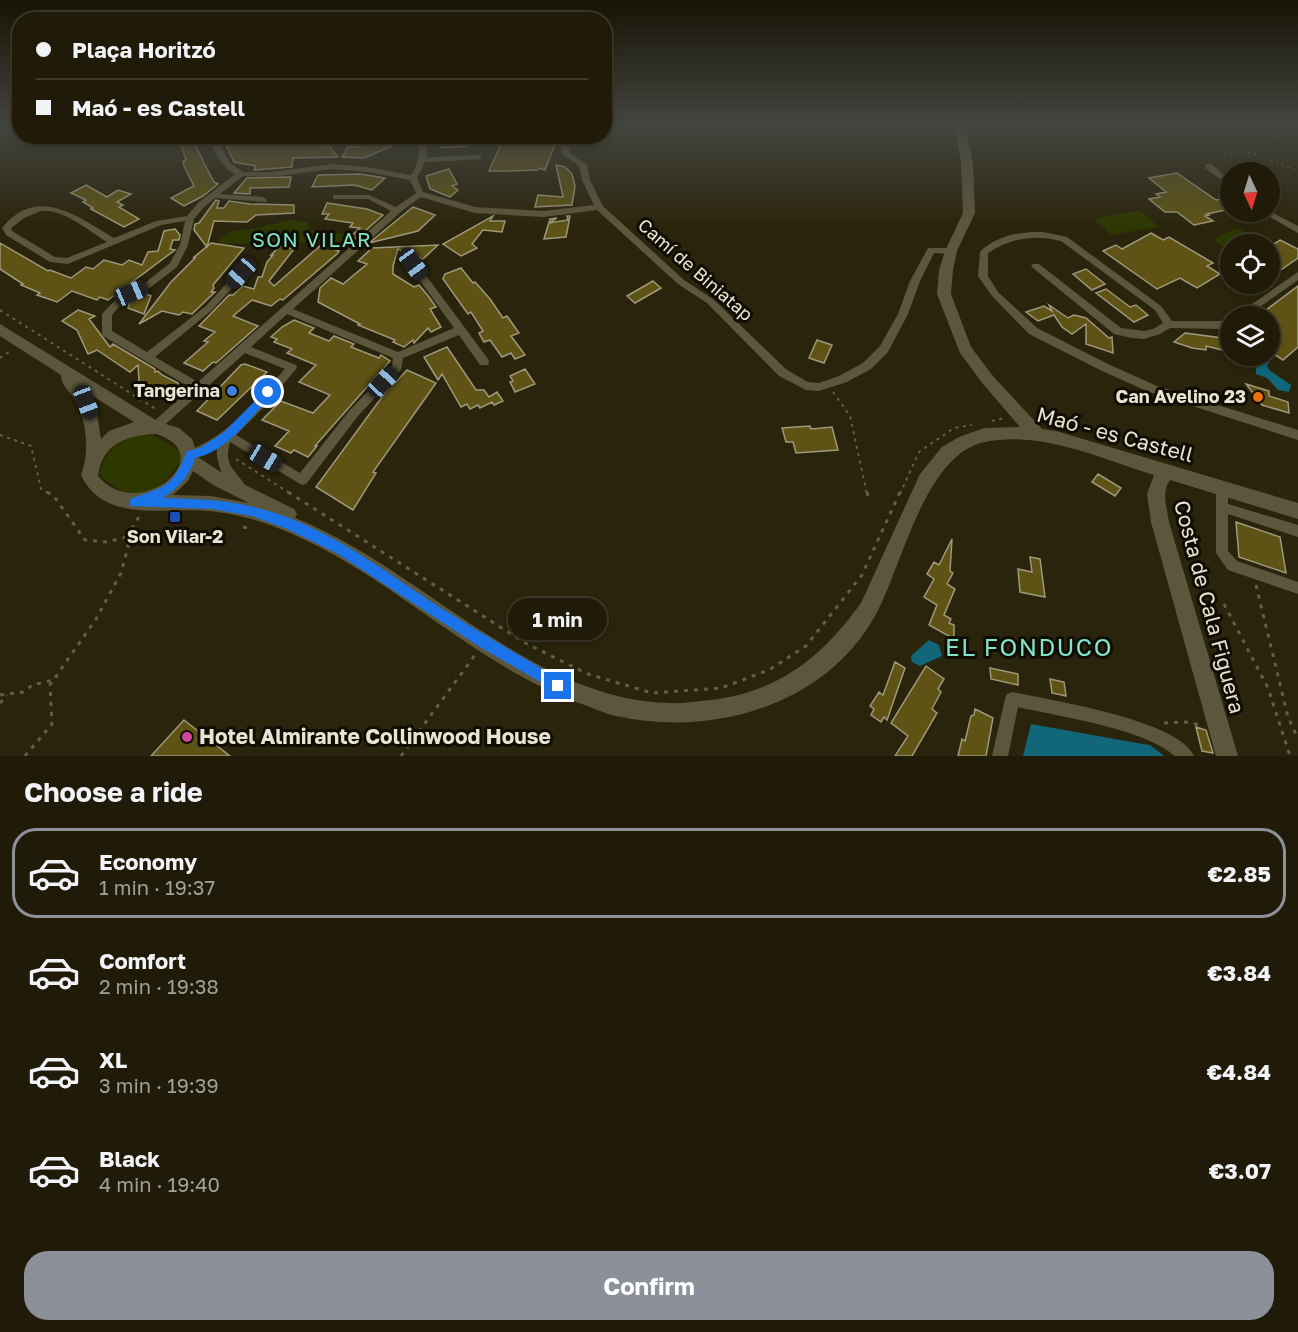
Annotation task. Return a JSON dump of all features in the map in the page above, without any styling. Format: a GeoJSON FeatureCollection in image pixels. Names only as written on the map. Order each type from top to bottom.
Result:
{"type":"FeatureCollection","features":[{"type":"Feature","properties":{"kind":"main road"},"geometry":{"type":"LineString","coordinates":[[966,159],[969,213],[951,251],[946,270],[944,294],[965,349],[988,380],[1030,427]]}},
{"type":"Feature","properties":{"kind":"main road"},"geometry":{"type":"LineString","coordinates":[[0,328],[60,367],[159,423],[186,442],[191,457],[219,480],[322,532],[342,550]]}},
{"type":"Feature","properties":{"kind":"main road"},"geometry":{"type":"LineString","coordinates":[[60,367],[86,402],[92,417],[94,458]]}},
{"type":"Feature","properties":{"kind":"main road"},"geometry":{"type":"LineString","coordinates":[[159,423],[139,426],[112,439],[100,448],[89,475],[94,484],[111,497],[141,502],[212,504],[252,511],[291,525],[342,550]]}},
{"type":"Feature","properties":{"kind":"main road","name":"Maó - es Castell"},"geometry":{"type":"LineString","coordinates":[[342,550],[484,643],[558,686],[600,703],[627,710],[669,715],[691,714],[746,705],[770,696],[810,674],[856,629],[877,590],[922,486],[941,458],[965,442],[984,435],[1030,427],[1298,512]]}},
{"type":"Feature","properties":{"kind":"main road"},"geometry":{"type":"LineString","coordinates":[[141,502],[158,495],[174,484],[187,468],[191,457]]}},
{"type":"Feature","properties":{"kind":"main road","name":"Costa de Cala Figuera"},"geometry":{"type":"LineString","coordinates":[[1167,471],[1158,483],[1156,494],[1160,522],[1227,756]]}},
{"type":"Feature","properties":{"kind":"street"},"geometry":{"type":"LineString","coordinates":[[223,159],[226,164],[241,174],[269,174],[323,167],[347,168],[412,178]]}},
{"type":"Feature","properties":{"kind":"street","name":"Camí de Biniatap"},"geometry":{"type":"LineString","coordinates":[[574,159],[583,165],[586,180],[599,207],[681,282],[710,301],[783,373],[806,386],[819,387],[867,366],[884,350],[903,314],[915,280],[931,250],[951,251]]}},
{"type":"Feature","properties":{"kind":"street"},"geometry":{"type":"LineString","coordinates":[[412,178],[423,160]]}},
{"type":"Feature","properties":{"kind":"street"},"geometry":{"type":"LineString","coordinates":[[1212,169],[1220,176]]}},
{"type":"Feature","properties":{"kind":"street"},"geometry":{"type":"LineString","coordinates":[[200,388],[107,333],[106,314],[121,299],[148,285],[174,265],[184,245],[190,218],[201,205],[241,174]]}},
{"type":"Feature","properties":{"kind":"street"},"geometry":{"type":"LineString","coordinates":[[412,178],[420,194],[475,210],[544,214],[599,207]]}},
{"type":"Feature","properties":{"kind":"street"},"geometry":{"type":"LineString","coordinates":[[159,423],[397,211],[420,194]]}},
{"type":"Feature","properties":{"kind":"street"},"geometry":{"type":"LineString","coordinates":[[215,196],[263,200]]}},
{"type":"Feature","properties":{"kind":"street"},"geometry":{"type":"LineString","coordinates":[[336,197],[369,197],[397,211]]}},
{"type":"Feature","properties":{"kind":"street"},"geometry":{"type":"LineString","coordinates":[[112,241],[52,208],[34,211],[14,219],[6,228],[9,233],[53,260],[68,261],[159,223],[190,218]]}},
{"type":"Feature","properties":{"kind":"street"},"geometry":{"type":"LineString","coordinates":[[1280,220],[1298,230]]}},
{"type":"Feature","properties":{"kind":"street"},"geometry":{"type":"LineString","coordinates":[[1168,324],[1158,308],[1064,239],[1050,235],[1020,236],[998,240],[984,252],[983,276],[995,294],[1033,331],[1154,389],[1298,435]]}},
{"type":"Feature","properties":{"kind":"street"},"geometry":{"type":"LineString","coordinates":[[413,264],[484,362]]}},
{"type":"Feature","properties":{"kind":"street"},"geometry":{"type":"LineString","coordinates":[[1036,266],[1118,331],[1133,336],[1158,333],[1168,324],[1220,325]]}},
{"type":"Feature","properties":{"kind":"street"},"geometry":{"type":"LineString","coordinates":[[148,357],[209,308],[241,273]]}},
{"type":"Feature","properties":{"kind":"street"},"geometry":{"type":"LineString","coordinates":[[1255,306],[1298,275]]}},
{"type":"Feature","properties":{"kind":"street"},"geometry":{"type":"LineString","coordinates":[[287,310],[398,356],[460,330]]}},
{"type":"Feature","properties":{"kind":"street"},"geometry":{"type":"LineString","coordinates":[[191,457],[227,435],[292,368],[244,348]]}},
{"type":"Feature","properties":{"kind":"street"},"geometry":{"type":"LineString","coordinates":[[227,435],[302,480],[354,413],[397,367],[398,356]]}},
{"type":"Feature","properties":{"kind":"street"},"geometry":{"type":"LineString","coordinates":[[227,435],[222,450],[222,462],[225,471],[246,493]]}},
{"type":"Feature","properties":{"kind":"street"},"geometry":{"type":"LineString","coordinates":[[1222,488],[1222,553],[1233,566],[1298,588]]}},
{"type":"Feature","properties":{"kind":"street"},"geometry":{"type":"LineString","coordinates":[[1222,507],[1298,531]]}},
{"type":"Feature","properties":{"kind":"street"},"geometry":{"type":"LineString","coordinates":[[1000,756],[1012,699],[1149,732],[1181,749],[1186,756]]}},
{"type":"Feature","properties":{"kind":"lane"},"geometry":{"type":"LineString","coordinates":[[423,160],[436,159]]}},
{"type":"Feature","properties":{"kind":"path"},"geometry":{"type":"LineString","coordinates":[[1201,159],[1212,169]]}},
{"type":"Feature","properties":{"kind":"path"},"geometry":{"type":"LineString","coordinates":[[1268,159],[1298,171]]}},
{"type":"Feature","properties":{"kind":"path"},"geometry":{"type":"LineString","coordinates":[[0,310],[159,423]]}},
{"type":"Feature","properties":{"kind":"path"},"geometry":{"type":"LineString","coordinates":[[828,384],[850,416],[869,501]]}},
{"type":"Feature","properties":{"kind":"path"},"geometry":{"type":"LineString","coordinates":[[985,422],[1005,418],[1030,427]]}},
{"type":"Feature","properties":{"kind":"path"},"geometry":{"type":"LineString","coordinates":[[222,450],[527,644],[588,674],[652,693],[721,688],[769,670],[806,646],[862,574],[920,452],[954,428],[975,424]]}},
{"type":"Feature","properties":{"kind":"path"},"geometry":{"type":"LineString","coordinates":[[0,435],[31,446],[41,489],[53,495],[85,540],[107,542],[128,537]]}},
{"type":"Feature","properties":{"kind":"path"},"geometry":{"type":"LineString","coordinates":[[25,756],[52,724],[50,685],[96,619],[121,573],[128,547],[128,537],[141,502]]}},
{"type":"Feature","properties":{"kind":"path"},"geometry":{"type":"LineString","coordinates":[[243,527],[249,528]]}},
{"type":"Feature","properties":{"kind":"path"},"geometry":{"type":"LineString","coordinates":[[1253,573],[1288,717],[1298,739]]}},
{"type":"Feature","properties":{"kind":"path"},"geometry":{"type":"LineString","coordinates":[[1224,604],[1268,688],[1290,756]]}},
{"type":"Feature","properties":{"kind":"path"},"geometry":{"type":"LineString","coordinates":[[401,756],[484,643]]}},
{"type":"Feature","properties":{"kind":"path"},"geometry":{"type":"LineString","coordinates":[[0,695],[24,692],[32,685],[54,680]]}},
{"type":"Feature","properties":{"kind":"path"},"geometry":{"type":"LineString","coordinates":[[0,703],[7,695]]}},
{"type":"Feature","properties":{"kind":"path"},"geometry":{"type":"LineString","coordinates":[[1164,723],[1185,722]]}},
{"type":"Feature","properties":{"kind":"green space"},"geometry":{"type":"Polygon","coordinates":[[[1140,210],[1159,227],[1112,235],[1094,219],[1140,210]]]}},
{"type":"Feature","properties":{"kind":"green space"},"geometry":{"type":"Polygon","coordinates":[[[289,220],[308,222],[309,230],[345,234],[345,240],[353,243],[347,247],[324,242],[221,244],[219,239],[231,231],[254,229],[289,220]]]}},
{"type":"Feature","properties":{"kind":"green space"},"geometry":{"type":"Polygon","coordinates":[[[1237,228],[1248,234],[1225,234],[1237,228]]]}},
{"type":"Feature","properties":{"kind":"green space"},"geometry":{"type":"Polygon","coordinates":[[[1220,236],[1220,244],[1213,240],[1220,236]]]}},
{"type":"Feature","properties":{"kind":"green space"},"geometry":{"type":"Polygon","coordinates":[[[141,434],[153,435],[179,450],[181,460],[163,483],[154,490],[133,494],[122,491],[99,474],[105,459],[119,443],[141,434]]]}},
{"type":"Feature","properties":{"kind":"water"},"geometry":{"type":"Polygon","coordinates":[[[1267,366],[1269,370],[1291,385],[1289,392],[1278,390],[1267,378],[1256,374],[1256,368],[1267,366]]]}},
{"type":"Feature","properties":{"kind":"water"},"geometry":{"type":"Polygon","coordinates":[[[929,640],[939,645],[942,656],[920,666],[912,662],[911,656],[929,640]]]}},
{"type":"Feature","properties":{"kind":"water"},"geometry":{"type":"Polygon","coordinates":[[[1031,724],[1150,745],[1164,756],[1023,756],[1031,724]]]}},
{"type":"Feature","properties":{"kind":"building"},"geometry":{"type":"Polygon","coordinates":[[[203,159],[214,182],[218,184],[203,196],[184,206],[171,198],[194,186],[184,166],[183,161],[203,159]]]}},
{"type":"Feature","properties":{"kind":"building"},"geometry":{"type":"Polygon","coordinates":[[[233,159],[293,159],[292,167],[254,170],[256,166],[234,162],[233,159]]]}},
{"type":"Feature","properties":{"kind":"building"},"geometry":{"type":"Polygon","coordinates":[[[494,159],[549,159],[545,170],[539,168],[538,170],[489,171],[494,159]]]}},
{"type":"Feature","properties":{"kind":"building"},"geometry":{"type":"Polygon","coordinates":[[[556,165],[565,167],[572,174],[575,186],[572,205],[535,207],[538,195],[563,197],[556,165]]]}},
{"type":"Feature","properties":{"kind":"building"},"geometry":{"type":"Polygon","coordinates":[[[449,169],[457,184],[452,186],[458,190],[450,197],[430,189],[426,176],[449,169]]]}},
{"type":"Feature","properties":{"kind":"building"},"geometry":{"type":"Polygon","coordinates":[[[1177,173],[1216,200],[1220,199],[1220,211],[1205,216],[1213,221],[1194,225],[1177,212],[1165,212],[1149,199],[1160,197],[1156,194],[1166,192],[1149,178],[1177,173]]]}},
{"type":"Feature","properties":{"kind":"building"},"geometry":{"type":"Polygon","coordinates":[[[360,174],[385,178],[372,190],[354,185],[312,187],[318,175],[360,174]]]}},
{"type":"Feature","properties":{"kind":"building"},"geometry":{"type":"Polygon","coordinates":[[[291,177],[289,187],[250,188],[250,194],[234,193],[247,178],[291,177]]]}},
{"type":"Feature","properties":{"kind":"building"},"geometry":{"type":"Polygon","coordinates":[[[86,185],[107,197],[118,190],[131,194],[117,202],[123,205],[119,207],[139,219],[124,227],[91,209],[93,208],[83,202],[86,200],[71,193],[86,185]]]}},
{"type":"Feature","properties":{"kind":"building"},"geometry":{"type":"Polygon","coordinates":[[[216,200],[219,201],[217,208],[224,208],[229,201],[294,205],[294,213],[256,215],[247,222],[214,221],[207,247],[194,230],[195,224],[199,223],[216,200]]]}},
{"type":"Feature","properties":{"kind":"building"},"geometry":{"type":"Polygon","coordinates":[[[327,203],[367,209],[383,215],[356,239],[350,237],[360,228],[350,227],[353,223],[325,219],[329,214],[322,214],[327,203]]]}},
{"type":"Feature","properties":{"kind":"building"},"geometry":{"type":"Polygon","coordinates":[[[413,207],[435,215],[418,231],[369,243],[413,207]]]}},
{"type":"Feature","properties":{"kind":"building"},"geometry":{"type":"Polygon","coordinates":[[[493,216],[490,221],[505,221],[502,232],[483,230],[472,244],[477,248],[461,256],[443,244],[493,216]]]}},
{"type":"Feature","properties":{"kind":"building"},"geometry":{"type":"Polygon","coordinates":[[[567,216],[570,216],[566,237],[544,239],[550,219],[557,218],[549,223],[568,220],[567,216]]]}},
{"type":"Feature","properties":{"kind":"building"},"geometry":{"type":"Polygon","coordinates":[[[175,229],[180,235],[179,240],[173,240],[170,249],[175,250],[108,300],[100,297],[97,300],[72,291],[57,302],[37,295],[40,293],[21,285],[23,284],[0,269],[0,243],[48,271],[71,278],[86,267],[93,269],[104,260],[122,265],[129,260],[142,265],[148,252],[158,251],[164,231],[175,229]]]}},
{"type":"Feature","properties":{"kind":"building"},"geometry":{"type":"Polygon","coordinates":[[[1151,233],[1163,240],[1169,237],[1213,263],[1207,266],[1220,274],[1197,288],[1180,278],[1157,289],[1103,251],[1116,245],[1122,249],[1151,233]]]}},
{"type":"Feature","properties":{"kind":"building"},"geometry":{"type":"Polygon","coordinates":[[[1280,240],[1298,249],[1298,258],[1280,270],[1280,240]]]}},
{"type":"Feature","properties":{"kind":"building"},"geometry":{"type":"Polygon","coordinates":[[[211,243],[244,248],[213,285],[211,292],[215,292],[192,314],[183,312],[179,315],[162,311],[139,324],[171,282],[196,257],[193,258],[211,243]]]}},
{"type":"Feature","properties":{"kind":"building"},"geometry":{"type":"Polygon","coordinates":[[[321,245],[339,251],[283,300],[280,299],[271,306],[252,300],[233,316],[258,326],[216,363],[213,362],[203,371],[184,363],[208,342],[204,341],[215,332],[199,326],[229,295],[233,295],[243,286],[254,289],[258,277],[262,277],[267,262],[273,255],[271,255],[280,246],[294,249],[269,281],[274,286],[321,245]]]}},
{"type":"Feature","properties":{"kind":"building"},"geometry":{"type":"Polygon","coordinates":[[[438,245],[423,259],[398,249],[393,266],[393,274],[414,287],[419,285],[436,307],[430,309],[441,327],[431,332],[428,328],[414,343],[413,340],[404,347],[393,342],[395,340],[358,325],[360,324],[318,302],[320,288],[331,278],[343,284],[367,264],[358,261],[372,248],[438,245]]]}},
{"type":"Feature","properties":{"kind":"building"},"geometry":{"type":"Polygon","coordinates":[[[461,268],[490,299],[503,318],[507,316],[519,333],[511,336],[525,355],[515,359],[511,353],[502,357],[490,340],[484,342],[479,333],[483,331],[471,312],[468,314],[443,279],[445,274],[461,268]]]}},
{"type":"Feature","properties":{"kind":"building"},"geometry":{"type":"Polygon","coordinates":[[[1086,269],[1105,284],[1092,290],[1073,274],[1086,269]]]}},
{"type":"Feature","properties":{"kind":"building"},"geometry":{"type":"Polygon","coordinates":[[[653,281],[661,288],[635,303],[627,296],[653,281]]]}},
{"type":"Feature","properties":{"kind":"building"},"geometry":{"type":"Polygon","coordinates":[[[1298,286],[1298,347],[1283,360],[1280,358],[1280,306],[1271,306],[1298,286]]]}},
{"type":"Feature","properties":{"kind":"building"},"geometry":{"type":"Polygon","coordinates":[[[1106,289],[1130,307],[1136,305],[1148,315],[1134,322],[1096,293],[1106,289]]]}},
{"type":"Feature","properties":{"kind":"building"},"geometry":{"type":"Polygon","coordinates":[[[144,293],[151,296],[144,314],[128,308],[131,300],[144,293]]]}},
{"type":"Feature","properties":{"kind":"building"},"geometry":{"type":"Polygon","coordinates":[[[1049,305],[1068,318],[1074,315],[1086,318],[1109,338],[1112,337],[1113,353],[1086,344],[1086,324],[1072,334],[1062,327],[1054,315],[1038,321],[1026,312],[1044,306],[1052,311],[1049,305]]]}},
{"type":"Feature","properties":{"kind":"building"},"geometry":{"type":"Polygon","coordinates":[[[78,310],[95,316],[89,319],[110,347],[113,344],[155,369],[155,372],[158,371],[178,383],[179,389],[183,392],[176,399],[165,393],[146,399],[140,395],[138,365],[130,372],[97,350],[88,354],[77,330],[62,321],[78,310]]]}},
{"type":"Feature","properties":{"kind":"building"},"geometry":{"type":"Polygon","coordinates":[[[294,320],[314,328],[309,333],[329,341],[334,336],[354,344],[351,347],[379,358],[381,355],[390,361],[315,446],[317,446],[308,457],[294,450],[291,453],[275,446],[289,431],[262,420],[281,401],[313,413],[330,395],[299,382],[316,365],[287,353],[292,349],[274,342],[277,339],[271,337],[294,320]]]}},
{"type":"Feature","properties":{"kind":"building"},"geometry":{"type":"Polygon","coordinates":[[[1185,333],[1220,338],[1220,350],[1206,346],[1206,350],[1192,348],[1174,342],[1185,333]]]}},
{"type":"Feature","properties":{"kind":"building"},"geometry":{"type":"Polygon","coordinates":[[[817,340],[832,345],[824,363],[809,358],[817,340]]]}},
{"type":"Feature","properties":{"kind":"building"},"geometry":{"type":"Polygon","coordinates":[[[447,347],[476,390],[484,390],[489,397],[497,392],[503,401],[494,405],[492,402],[480,408],[478,405],[470,409],[467,404],[461,407],[442,374],[438,380],[424,357],[447,347]]]}},
{"type":"Feature","properties":{"kind":"building"},"geometry":{"type":"Polygon","coordinates":[[[245,364],[267,372],[217,420],[197,411],[241,365],[245,364]]]}},
{"type":"Feature","properties":{"kind":"building"},"geometry":{"type":"Polygon","coordinates":[[[525,369],[535,384],[515,392],[510,376],[525,369]]]}},
{"type":"Feature","properties":{"kind":"building"},"geometry":{"type":"Polygon","coordinates":[[[407,370],[436,383],[373,472],[376,473],[353,510],[316,487],[393,382],[395,380],[395,383],[407,370]]]}},
{"type":"Feature","properties":{"kind":"building","name":"Can Avelino 23"},"geometry":{"type":"Polygon","coordinates":[[[1246,384],[1269,391],[1269,396],[1288,402],[1289,413],[1262,405],[1246,384]]]}},
{"type":"Feature","properties":{"kind":"building"},"geometry":{"type":"Polygon","coordinates":[[[810,426],[811,429],[832,427],[838,450],[796,453],[793,442],[786,442],[782,428],[810,426]]]}},
{"type":"Feature","properties":{"kind":"building"},"geometry":{"type":"Polygon","coordinates":[[[1098,474],[1121,488],[1115,496],[1092,482],[1098,474]]]}},
{"type":"Feature","properties":{"kind":"building"},"geometry":{"type":"Polygon","coordinates":[[[1236,522],[1280,537],[1286,573],[1239,557],[1236,522]]]}},
{"type":"Feature","properties":{"kind":"building"},"geometry":{"type":"Polygon","coordinates":[[[952,539],[950,571],[953,573],[947,584],[955,589],[944,615],[951,619],[949,623],[954,625],[954,639],[929,625],[937,605],[924,597],[934,579],[927,574],[934,562],[939,565],[952,539]]]}},
{"type":"Feature","properties":{"kind":"building"},"geometry":{"type":"Polygon","coordinates":[[[1030,557],[1040,559],[1045,597],[1020,592],[1018,569],[1032,572],[1030,557]]]}},
{"type":"Feature","properties":{"kind":"building"},"geometry":{"type":"Polygon","coordinates":[[[895,662],[905,668],[887,720],[884,717],[881,722],[871,715],[874,709],[870,706],[879,692],[883,695],[895,662]]]}},
{"type":"Feature","properties":{"kind":"building"},"geometry":{"type":"Polygon","coordinates":[[[926,666],[944,679],[938,689],[941,692],[932,709],[937,713],[912,756],[895,756],[908,736],[891,723],[926,666]]]}},
{"type":"Feature","properties":{"kind":"building"},"geometry":{"type":"Polygon","coordinates":[[[990,668],[1018,674],[1018,685],[991,679],[990,668]]]}},
{"type":"Feature","properties":{"kind":"building"},"geometry":{"type":"Polygon","coordinates":[[[1050,679],[1064,682],[1066,696],[1052,693],[1050,679]]]}},
{"type":"Feature","properties":{"kind":"building"},"geometry":{"type":"Polygon","coordinates":[[[975,709],[993,718],[986,756],[958,756],[962,739],[965,741],[975,709]]]}},
{"type":"Feature","properties":{"kind":"building","name":"Hotel Almirante Collinwood House"},"geometry":{"type":"Polygon","coordinates":[[[184,720],[230,756],[151,756],[184,720]]]}},
{"type":"Feature","properties":{"kind":"building"},"geometry":{"type":"Polygon","coordinates":[[[1196,727],[1206,730],[1213,753],[1202,751],[1196,727]]]}},
{"type":"Feature","properties":{"kind":"place","name":"Tangerina"},"geometry":{"type":"Point","coordinates":[232,391]}},
{"type":"Feature","properties":{"kind":"place","name":"Can Avelino 23"},"geometry":{"type":"Point","coordinates":[1258,397]}},
{"type":"Feature","properties":{"kind":"place","name":"Son Vilar-2"},"geometry":{"type":"Point","coordinates":[175,517]}},
{"type":"Feature","properties":{"kind":"place","name":"Hotel Almirante Collinwood House"},"geometry":{"type":"Point","coordinates":[187,737]}},
{"type":"Feature","properties":{"kind":"district","name":"SON VILAR"},"geometry":{"type":"Point","coordinates":[312,240]}},
{"type":"Feature","properties":{"kind":"district","name":"EL FONDUCO"},"geometry":{"type":"Point","coordinates":[1029,648]}},
{"type":"Feature","properties":{"kind":"route"},"geometry":{"type":"LineString","coordinates":[[268,392],[227,435],[211,448],[191,454],[187,468],[174,484],[158,495],[134,502],[212,504],[252,511],[291,525],[342,550],[484,643],[558,686]]}}]}
